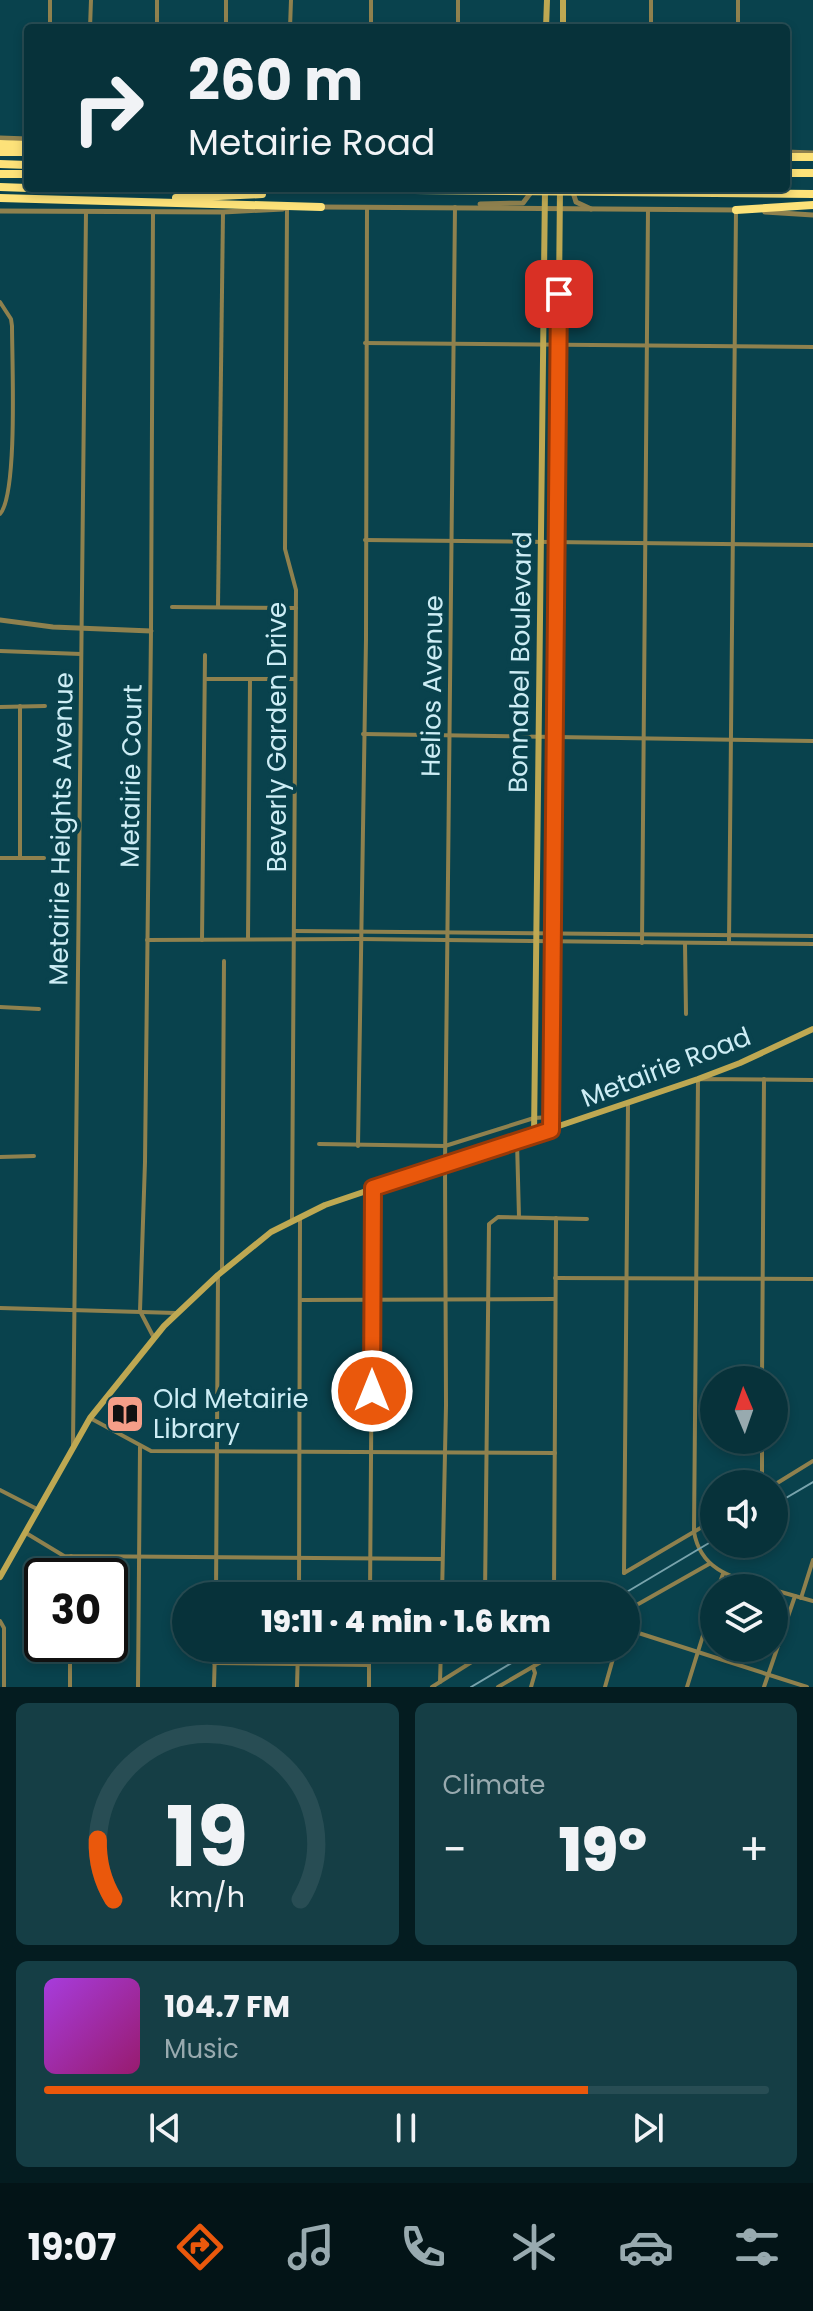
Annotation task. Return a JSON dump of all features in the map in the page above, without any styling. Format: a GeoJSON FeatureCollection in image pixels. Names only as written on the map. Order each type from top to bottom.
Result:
{"type":"FeatureCollection","features":[{"type":"Feature","properties":{"kind":"highway"},"geometry":{"type":"LineString","coordinates":[[0,144],[24,145]]}},
{"type":"Feature","properties":{"kind":"highway"},"geometry":{"type":"LineString","coordinates":[[0,152],[24,152]]}},
{"type":"Feature","properties":{"kind":"highway"},"geometry":{"type":"LineString","coordinates":[[790,154],[813,155]]}},
{"type":"Feature","properties":{"kind":"highway"},"geometry":{"type":"LineString","coordinates":[[0,164],[24,165]]}},
{"type":"Feature","properties":{"kind":"highway"},"geometry":{"type":"LineString","coordinates":[[790,173],[813,173]]}},
{"type":"Feature","properties":{"kind":"highway"},"geometry":{"type":"LineString","coordinates":[[0,174],[24,174]]}},
{"type":"Feature","properties":{"kind":"highway"},"geometry":{"type":"LineString","coordinates":[[0,187],[24,188]]}},
{"type":"Feature","properties":{"kind":"highway"},"geometry":{"type":"LineString","coordinates":[[107,201],[283,192]]}},
{"type":"Feature","properties":{"kind":"highway"},"geometry":{"type":"LineString","coordinates":[[616,192],[813,194]]}},
{"type":"Feature","properties":{"kind":"highway"},"geometry":{"type":"LineString","coordinates":[[0,198],[321,207]]}},
{"type":"Feature","properties":{"kind":"highway"},"geometry":{"type":"LineString","coordinates":[[736,210],[813,205]]}},
{"type":"Feature","properties":{"kind":"main road"},"geometry":{"type":"LineString","coordinates":[[546,24],[547,0]]}},
{"type":"Feature","properties":{"kind":"main road"},"geometry":{"type":"LineString","coordinates":[[563,0],[563,24]]}},
{"type":"Feature","properties":{"kind":"main road","name":"Bonnabel Boulevard"},"geometry":{"type":"LineString","coordinates":[[534,1136],[545,192]]}},
{"type":"Feature","properties":{"kind":"main road","name":"Bonnabel Boulevard"},"geometry":{"type":"LineString","coordinates":[[551,1130],[560,192]]}},
{"type":"Feature","properties":{"kind":"main road","name":"Metairie Road"},"geometry":{"type":"LineString","coordinates":[[0,1577],[90,1418],[176,1313],[271,1232],[300,1216],[373,1188],[698,1079],[813,1029]]}},
{"type":"Feature","properties":{"kind":"street"},"geometry":{"type":"LineString","coordinates":[[50,0],[50,24]]}},
{"type":"Feature","properties":{"kind":"street"},"geometry":{"type":"LineString","coordinates":[[90,24],[91,0]]}},
{"type":"Feature","properties":{"kind":"street"},"geometry":{"type":"LineString","coordinates":[[157,0],[157,24]]}},
{"type":"Feature","properties":{"kind":"street"},"geometry":{"type":"LineString","coordinates":[[226,0],[226,24]]}},
{"type":"Feature","properties":{"kind":"street"},"geometry":{"type":"LineString","coordinates":[[290,24],[291,0]]}},
{"type":"Feature","properties":{"kind":"street"},"geometry":{"type":"LineString","coordinates":[[371,0],[371,24]]}},
{"type":"Feature","properties":{"kind":"street"},"geometry":{"type":"LineString","coordinates":[[458,0],[458,24]]}},
{"type":"Feature","properties":{"kind":"street"},"geometry":{"type":"LineString","coordinates":[[651,0],[651,24]]}},
{"type":"Feature","properties":{"kind":"street"},"geometry":{"type":"LineString","coordinates":[[738,0],[738,24]]}},
{"type":"Feature","properties":{"kind":"street"},"geometry":{"type":"LineString","coordinates":[[0,138],[24,139]]}},
{"type":"Feature","properties":{"kind":"street"},"geometry":{"type":"LineString","coordinates":[[455,207],[496,202],[523,203],[530,192]]}},
{"type":"Feature","properties":{"kind":"street"},"geometry":{"type":"LineString","coordinates":[[573,192],[576,202],[594,210]]}},
{"type":"Feature","properties":{"kind":"street"},"geometry":{"type":"LineString","coordinates":[[0,211],[223,212],[321,207],[455,207],[736,210],[813,215]]}},
{"type":"Feature","properties":{"kind":"street"},"geometry":{"type":"LineString","coordinates":[[358,1146],[367,207]]}},
{"type":"Feature","properties":{"kind":"street","name":"Helios Avenue"},"geometry":{"type":"LineString","coordinates":[[442,1582],[455,207]]}},
{"type":"Feature","properties":{"kind":"street","name":"Beverly Garden Drive"},"geometry":{"type":"LineString","coordinates":[[287,209],[285,549],[296,590],[292,1220]]}},
{"type":"Feature","properties":{"kind":"street"},"geometry":{"type":"LineString","coordinates":[[642,943],[648,209]]}},
{"type":"Feature","properties":{"kind":"street"},"geometry":{"type":"LineString","coordinates":[[729,943],[736,210]]}},
{"type":"Feature","properties":{"kind":"street","name":"Metairie Heights Avenue"},"geometry":{"type":"LineString","coordinates":[[73,1447],[86,211]]}},
{"type":"Feature","properties":{"kind":"street","name":"Metairie Court"},"geometry":{"type":"LineString","coordinates":[[153,212],[151,631],[140,1311],[154,1338]]}},
{"type":"Feature","properties":{"kind":"street"},"geometry":{"type":"LineString","coordinates":[[218,607],[223,212]]}},
{"type":"Feature","properties":{"kind":"street"},"geometry":{"type":"LineString","coordinates":[[0,302],[12,326],[8,500],[0,514]]}},
{"type":"Feature","properties":{"kind":"street"},"geometry":{"type":"LineString","coordinates":[[365,343],[813,347]]}},
{"type":"Feature","properties":{"kind":"street"},"geometry":{"type":"LineString","coordinates":[[365,540],[813,545]]}},
{"type":"Feature","properties":{"kind":"street"},"geometry":{"type":"LineString","coordinates":[[172,607],[296,608]]}},
{"type":"Feature","properties":{"kind":"street"},"geometry":{"type":"LineString","coordinates":[[0,620],[81,629],[151,631]]}},
{"type":"Feature","properties":{"kind":"street"},"geometry":{"type":"LineString","coordinates":[[0,651],[81,654]]}},
{"type":"Feature","properties":{"kind":"street"},"geometry":{"type":"LineString","coordinates":[[202,940],[205,655]]}},
{"type":"Feature","properties":{"kind":"street"},"geometry":{"type":"LineString","coordinates":[[205,679],[295,679]]}},
{"type":"Feature","properties":{"kind":"street"},"geometry":{"type":"LineString","coordinates":[[248,939],[250,679]]}},
{"type":"Feature","properties":{"kind":"street"},"geometry":{"type":"LineString","coordinates":[[20,706],[20,858]]}},
{"type":"Feature","properties":{"kind":"street"},"geometry":{"type":"LineString","coordinates":[[0,707],[45,706]]}},
{"type":"Feature","properties":{"kind":"street"},"geometry":{"type":"LineString","coordinates":[[363,734],[813,741]]}},
{"type":"Feature","properties":{"kind":"street"},"geometry":{"type":"LineString","coordinates":[[0,858],[44,858]]}},
{"type":"Feature","properties":{"kind":"street"},"geometry":{"type":"LineString","coordinates":[[294,931],[813,936]]}},
{"type":"Feature","properties":{"kind":"street"},"geometry":{"type":"LineString","coordinates":[[147,940],[813,944]]}},
{"type":"Feature","properties":{"kind":"street"},"geometry":{"type":"LineString","coordinates":[[685,943],[686,1014]]}},
{"type":"Feature","properties":{"kind":"street"},"geometry":{"type":"LineString","coordinates":[[216,1582],[224,961]]}},
{"type":"Feature","properties":{"kind":"street"},"geometry":{"type":"LineString","coordinates":[[0,1007],[39,1009]]}},
{"type":"Feature","properties":{"kind":"street"},"geometry":{"type":"LineString","coordinates":[[723,1574],[709,1564],[696,1543],[694,1532],[698,1079],[813,1080]]}},
{"type":"Feature","properties":{"kind":"street"},"geometry":{"type":"LineString","coordinates":[[762,1366],[764,1079]]}},
{"type":"Feature","properties":{"kind":"street"},"geometry":{"type":"LineString","coordinates":[[628,1104],[624,1573],[700,1528]]}},
{"type":"Feature","properties":{"kind":"street"},"geometry":{"type":"LineString","coordinates":[[319,1144],[445,1146],[534,1118],[551,1117]]}},
{"type":"Feature","properties":{"kind":"street"},"geometry":{"type":"LineString","coordinates":[[517,1142],[519,1217]]}},
{"type":"Feature","properties":{"kind":"street"},"geometry":{"type":"LineString","coordinates":[[0,1157],[34,1156]]}},
{"type":"Feature","properties":{"kind":"street"},"geometry":{"type":"LineString","coordinates":[[370,1582],[373,1188]]}},
{"type":"Feature","properties":{"kind":"street"},"geometry":{"type":"LineString","coordinates":[[299,1582],[300,1216]]}},
{"type":"Feature","properties":{"kind":"street"},"geometry":{"type":"LineString","coordinates":[[485,1582],[488,1228],[491,1220],[498,1217],[587,1219]]}},
{"type":"Feature","properties":{"kind":"street"},"geometry":{"type":"LineString","coordinates":[[554,1582],[556,1218]]}},
{"type":"Feature","properties":{"kind":"street"},"geometry":{"type":"LineString","coordinates":[[555,1278],[813,1279]]}},
{"type":"Feature","properties":{"kind":"street"},"geometry":{"type":"LineString","coordinates":[[301,1300],[555,1299]]}},
{"type":"Feature","properties":{"kind":"street"},"geometry":{"type":"LineString","coordinates":[[0,1308],[176,1313]]}},
{"type":"Feature","properties":{"kind":"street"},"geometry":{"type":"LineString","coordinates":[[90,1418],[143,1448],[555,1453]]}},
{"type":"Feature","properties":{"kind":"street"},"geometry":{"type":"LineString","coordinates":[[138,1687],[138,1555],[143,1448]]}},
{"type":"Feature","properties":{"kind":"street"},"geometry":{"type":"LineString","coordinates":[[788,1476],[813,1461]]}},
{"type":"Feature","properties":{"kind":"street"},"geometry":{"type":"LineString","coordinates":[[0,1490],[39,1510]]}},
{"type":"Feature","properties":{"kind":"street"},"geometry":{"type":"LineString","coordinates":[[26,1533],[63,1555],[71,1556],[442,1559]]}},
{"type":"Feature","properties":{"kind":"street"},"geometry":{"type":"LineString","coordinates":[[764,1687],[813,1560]]}},
{"type":"Feature","properties":{"kind":"street"},"geometry":{"type":"LineString","coordinates":[[640,1603],[709,1564]]}},
{"type":"Feature","properties":{"kind":"street"},"geometry":{"type":"LineString","coordinates":[[788,1594],[813,1601]]}},
{"type":"Feature","properties":{"kind":"street"},"geometry":{"type":"LineString","coordinates":[[0,1621],[4,1628],[4,1687]]}},
{"type":"Feature","properties":{"kind":"street"},"geometry":{"type":"LineString","coordinates":[[640,1633],[807,1687]]}},
{"type":"Feature","properties":{"kind":"street"},"geometry":{"type":"LineString","coordinates":[[687,1687],[700,1645]]}},
{"type":"Feature","properties":{"kind":"street"},"geometry":{"type":"LineString","coordinates":[[70,1662],[70,1687]]}},
{"type":"Feature","properties":{"kind":"street"},"geometry":{"type":"LineString","coordinates":[[440,1682],[441,1662]]}},
{"type":"Feature","properties":{"kind":"street"},"geometry":{"type":"LineString","coordinates":[[432,1687],[468,1662]]}},
{"type":"Feature","properties":{"kind":"street"},"geometry":{"type":"LineString","coordinates":[[498,1687],[541,1662]]}},
{"type":"Feature","properties":{"kind":"street"},"geometry":{"type":"LineString","coordinates":[[605,1687],[612,1662]]}},
{"type":"Feature","properties":{"kind":"street"},"geometry":{"type":"LineString","coordinates":[[214,1687],[214,1663],[369,1665],[369,1687]]}},
{"type":"Feature","properties":{"kind":"street"},"geometry":{"type":"LineString","coordinates":[[297,1687],[298,1664]]}},
{"type":"Feature","properties":{"kind":"street"},"geometry":{"type":"LineString","coordinates":[[533,1667],[532,1686],[541,1687]]}},
{"type":"Feature","properties":{"kind":"railway"},"geometry":{"type":"LineString","coordinates":[[788,1497],[813,1482]]}},
{"type":"Feature","properties":{"kind":"railway"},"geometry":{"type":"LineString","coordinates":[[640,1584],[700,1548]]}},
{"type":"Feature","properties":{"kind":"railway"},"geometry":{"type":"LineString","coordinates":[[471,1687],[513,1662]]}},
{"type":"Feature","properties":{"kind":"place","name":"Old Metairie Library"},"geometry":{"type":"Point","coordinates":[125,1414]}},
{"type":"Feature","properties":{"kind":"route"},"geometry":{"type":"LineString","coordinates":[[372,1391],[373,1188],[551,1130],[559,294]]}}]}
